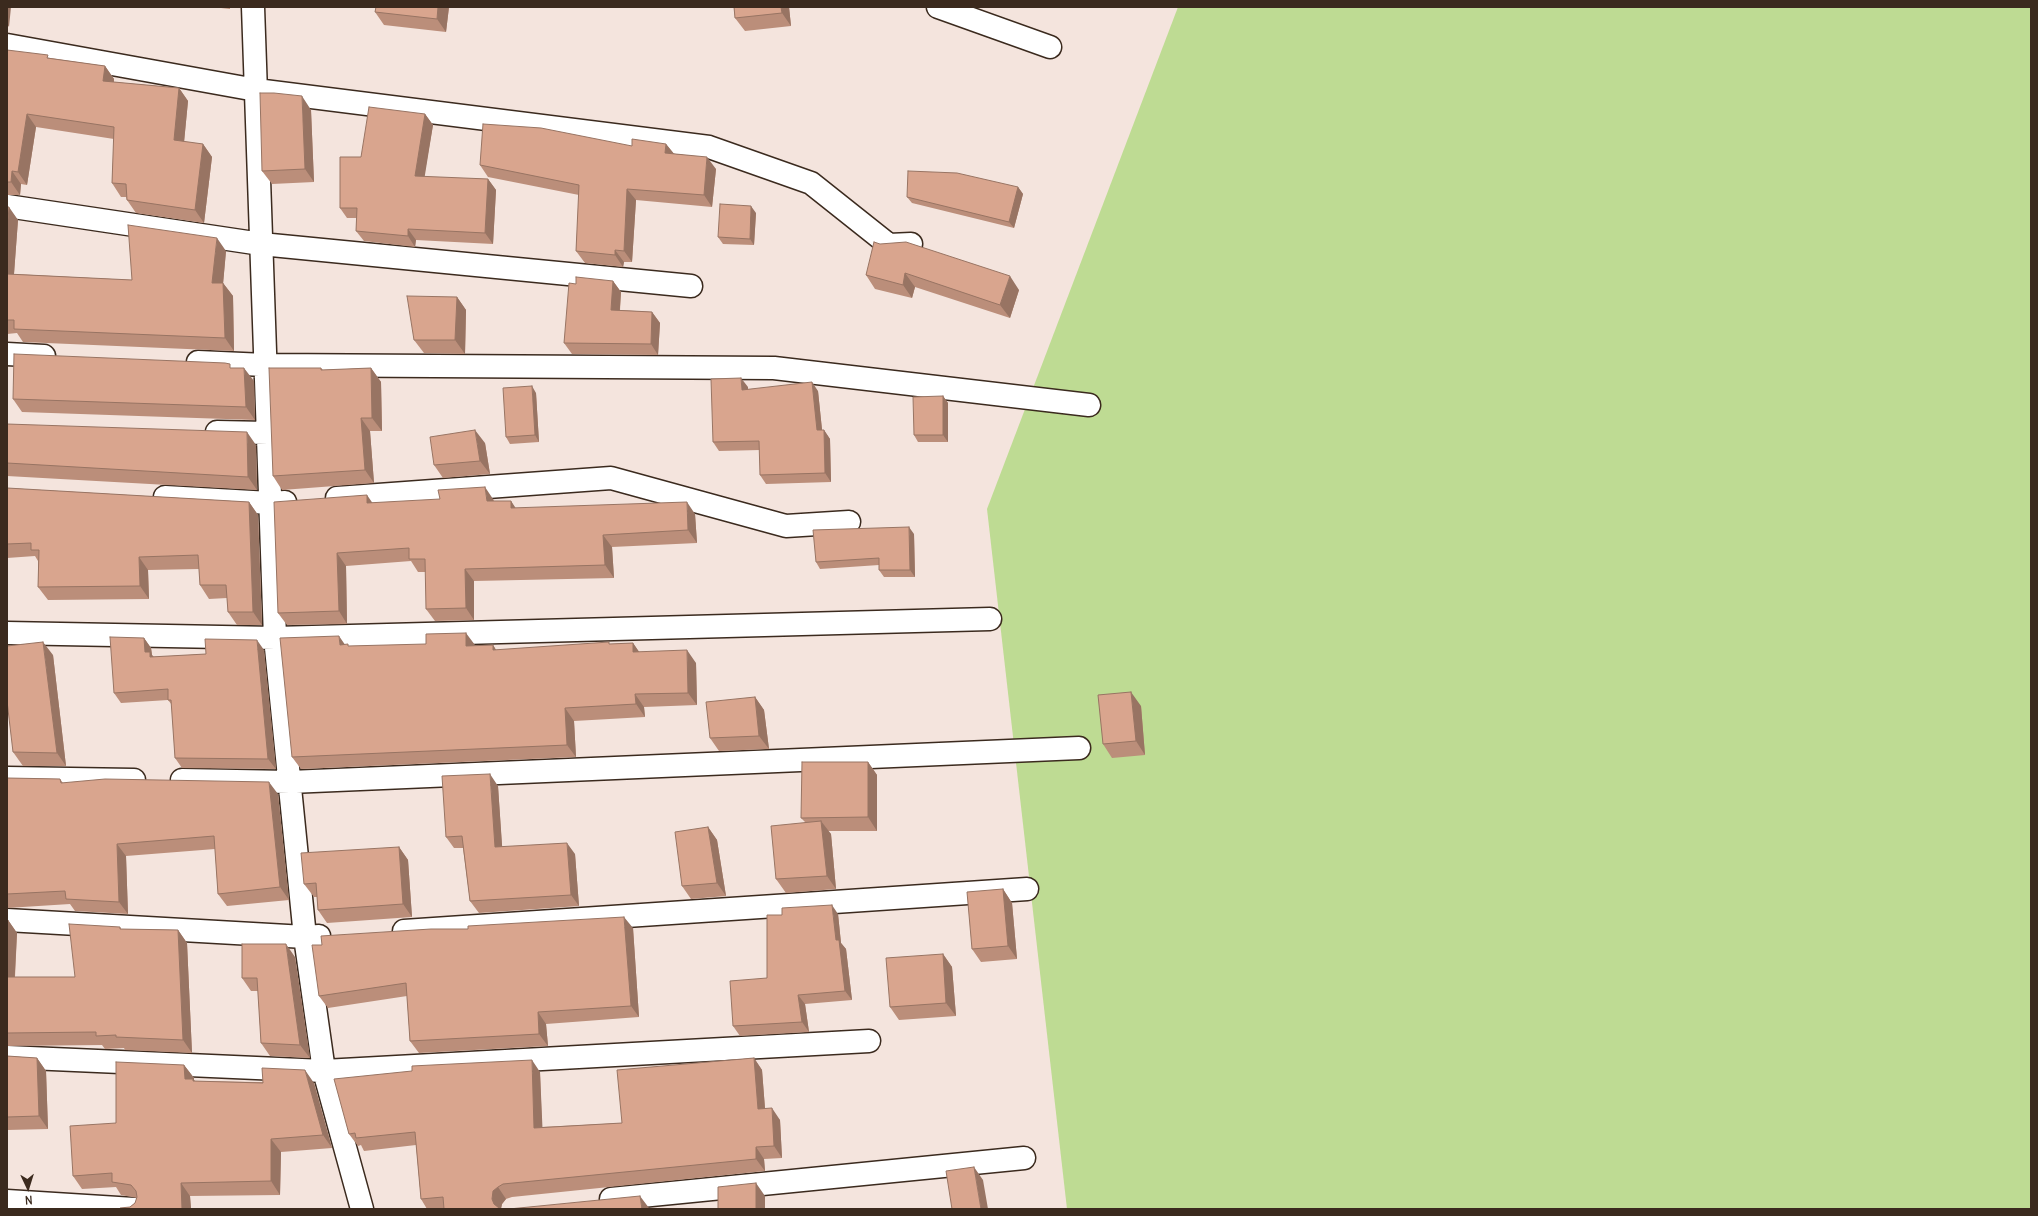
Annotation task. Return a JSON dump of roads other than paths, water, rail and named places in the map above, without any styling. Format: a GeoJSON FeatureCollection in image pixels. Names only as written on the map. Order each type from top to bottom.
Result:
{"type":"FeatureCollection","features":[{"type":"Feature","properties":{"kind":"street"},"geometry":{"type":"LineString","coordinates":[[253,7],[275,638],[305,937],[324,1071],[362,1209]]}},
{"type":"Feature","properties":{"kind":"street"},"geometry":{"type":"LineString","coordinates":[[938,7],[1050,47]]}},
{"type":"Feature","properties":{"kind":"street"},"geometry":{"type":"LineString","coordinates":[[7,45],[256,90],[709,147],[811,183],[889,245],[911,244]]}},
{"type":"Feature","properties":{"kind":"street"},"geometry":{"type":"LineString","coordinates":[[7,206],[261,244],[691,286]]}},
{"type":"Feature","properties":{"kind":"street"},"geometry":{"type":"LineString","coordinates":[[7,354],[62,357]]}},
{"type":"Feature","properties":{"kind":"street"},"geometry":{"type":"LineString","coordinates":[[179,362],[265,365],[774,368],[1089,406]]}},
{"type":"Feature","properties":{"kind":"street"},"geometry":{"type":"LineString","coordinates":[[200,431],[268,433]]}},
{"type":"Feature","properties":{"kind":"street"},"geometry":{"type":"LineString","coordinates":[[143,496],[270,503],[611,478],[786,526],[848,522]]}},
{"type":"Feature","properties":{"kind":"street"},"geometry":{"type":"LineString","coordinates":[[7,634],[275,638],[990,619]]}},
{"type":"Feature","properties":{"kind":"street"},"geometry":{"type":"LineString","coordinates":[[7,778],[290,782],[1079,748]]}},
{"type":"Feature","properties":{"kind":"street"},"geometry":{"type":"LineString","coordinates":[[385,932],[1027,889]]}},
{"type":"Feature","properties":{"kind":"street"},"geometry":{"type":"LineString","coordinates":[[7,920],[305,937],[337,935]]}},
{"type":"Feature","properties":{"kind":"street"},"geometry":{"type":"LineString","coordinates":[[7,1057],[324,1071],[869,1041]]}},
{"type":"Feature","properties":{"kind":"street"},"geometry":{"type":"LineString","coordinates":[[592,1201],[1024,1158]]}},
{"type":"Feature","properties":{"kind":"street"},"geometry":{"type":"LineString","coordinates":[[7,1201],[134,1209]]}}]}
